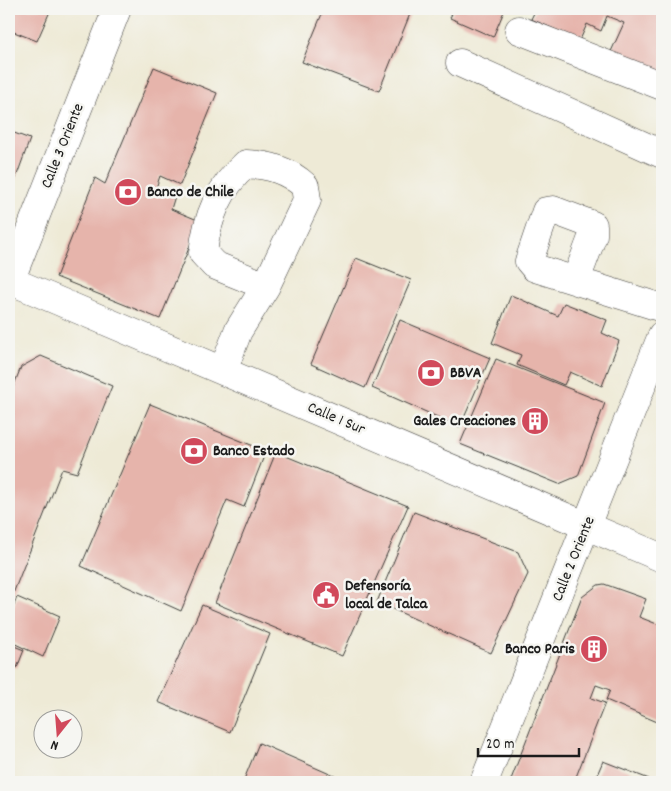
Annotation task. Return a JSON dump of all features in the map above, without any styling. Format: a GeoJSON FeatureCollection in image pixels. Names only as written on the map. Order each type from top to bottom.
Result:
{"type":"FeatureCollection","features":[{"type":"Feature","properties":{"kind":"street","name":"Calle 3 Oriente"},"geometry":{"type":"LineString","coordinates":[[9,281],[117,9]]}},
{"type":"Feature","properties":{"kind":"street"},"geometry":{"type":"LineString","coordinates":[[518,30],[662,86]]}},
{"type":"Feature","properties":{"kind":"street"},"geometry":{"type":"LineString","coordinates":[[460,63],[662,154]]}},
{"type":"Feature","properties":{"kind":"street"},"geometry":{"type":"LineString","coordinates":[[223,371],[238,331],[266,286],[307,200],[305,186],[294,176],[268,165],[246,164],[229,180],[215,206],[205,233],[202,253],[214,266],[266,286]]}},
{"type":"Feature","properties":{"kind":"street"},"geometry":{"type":"LineString","coordinates":[[576,280],[662,308]]}},
{"type":"Feature","properties":{"kind":"street","name":"Calle 1 Sur"},"geometry":{"type":"LineString","coordinates":[[9,281],[662,558]]}},
{"type":"Feature","properties":{"kind":"street","name":"Calle 2 Oriente"},"geometry":{"type":"LineString","coordinates":[[484,782],[662,335]]}},
{"type":"Feature","properties":{"kind":"building"},"geometry":{"type":"Polygon","coordinates":[[[9,9],[51,9],[37,41],[9,30],[9,9]]]}},
{"type":"Feature","properties":{"kind":"building"},"geometry":{"type":"Polygon","coordinates":[[[324,9],[412,9],[379,91],[302,62],[324,9]]]}},
{"type":"Feature","properties":{"kind":"building"},"geometry":{"type":"Polygon","coordinates":[[[454,9],[505,9],[493,37],[450,18],[454,9]]]}},
{"type":"Feature","properties":{"kind":"building"},"geometry":{"type":"Polygon","coordinates":[[[536,9],[662,9],[662,77],[609,56],[624,23],[607,16],[601,31],[587,24],[580,40],[531,19],[536,9]]]}},
{"type":"Feature","properties":{"kind":"building","name":"Banco de Chile"},"geometry":{"type":"Polygon","coordinates":[[[154,67],[217,93],[180,185],[160,176],[156,188],[175,196],[171,209],[200,221],[160,319],[56,277],[95,178],[105,184],[154,67]]]}},
{"type":"Feature","properties":{"kind":"building"},"geometry":{"type":"Polygon","coordinates":[[[9,131],[30,139],[9,197],[9,131]]]}},
{"type":"Feature","properties":{"kind":"building"},"geometry":{"type":"Polygon","coordinates":[[[356,258],[411,280],[365,388],[311,364],[356,258]]]}},
{"type":"Feature","properties":{"kind":"building"},"geometry":{"type":"Polygon","coordinates":[[[511,295],[558,316],[564,303],[607,320],[602,333],[619,341],[602,386],[570,372],[564,385],[517,365],[521,355],[492,343],[511,295]]]}},
{"type":"Feature","properties":{"kind":"building","name":"BBVA"},"geometry":{"type":"Polygon","coordinates":[[[400,320],[490,358],[460,427],[372,388],[400,320]]]}},
{"type":"Feature","properties":{"kind":"building"},"geometry":{"type":"Polygon","coordinates":[[[41,356],[112,386],[77,473],[62,469],[9,604],[9,398],[21,367],[41,356]]]}},
{"type":"Feature","properties":{"kind":"building","name":"Gales Creaciones"},"geometry":{"type":"Polygon","coordinates":[[[496,359],[605,403],[578,476],[559,484],[460,444],[496,359]]]}},
{"type":"Feature","properties":{"kind":"building"},"geometry":{"type":"Polygon","coordinates":[[[150,404],[266,451],[244,507],[227,500],[181,611],[81,566],[150,404]]]}},
{"type":"Feature","properties":{"kind":"building"},"geometry":{"type":"Polygon","coordinates":[[[276,452],[408,506],[342,656],[215,603],[276,452]]]}},
{"type":"Feature","properties":{"kind":"building"},"geometry":{"type":"Polygon","coordinates":[[[414,512],[518,552],[528,574],[491,653],[377,602],[414,512]]]}},
{"type":"Feature","properties":{"kind":"building"},"geometry":{"type":"Polygon","coordinates":[[[604,584],[646,599],[639,617],[662,626],[662,724],[606,700],[610,690],[596,685],[591,698],[605,703],[574,782],[510,782],[582,597],[598,585],[604,584]]]}},
{"type":"Feature","properties":{"kind":"building"},"geometry":{"type":"Polygon","coordinates":[[[17,597],[60,616],[43,657],[9,641],[9,619],[17,597]]]}},
{"type":"Feature","properties":{"kind":"building"},"geometry":{"type":"Polygon","coordinates":[[[202,605],[270,634],[230,732],[158,702],[202,605]]]}},
{"type":"Feature","properties":{"kind":"building"},"geometry":{"type":"Polygon","coordinates":[[[9,644],[24,650],[17,668],[9,665],[9,644]]]}},
{"type":"Feature","properties":{"kind":"building"},"geometry":{"type":"Polygon","coordinates":[[[259,743],[348,782],[243,782],[259,743]]]}},
{"type":"Feature","properties":{"kind":"building"},"geometry":{"type":"Polygon","coordinates":[[[603,761],[649,779],[647,782],[594,782],[603,761]]]}},
{"type":"Feature","properties":{"kind":"place","name":"Banco de Chile"},"geometry":{"type":"Point","coordinates":[128,192]}},
{"type":"Feature","properties":{"kind":"place","name":"BBVA"},"geometry":{"type":"Point","coordinates":[431,373]}},
{"type":"Feature","properties":{"kind":"place","name":"Gales Creaciones"},"geometry":{"type":"Point","coordinates":[535,421]}},
{"type":"Feature","properties":{"kind":"place","name":"Banco Estado"},"geometry":{"type":"Point","coordinates":[194,451]}},
{"type":"Feature","properties":{"kind":"place","name":"Defensoría local de Talca"},"geometry":{"type":"Point","coordinates":[326,595]}},
{"type":"Feature","properties":{"kind":"place","name":"Banco Paris"},"geometry":{"type":"Point","coordinates":[594,649]}}]}
